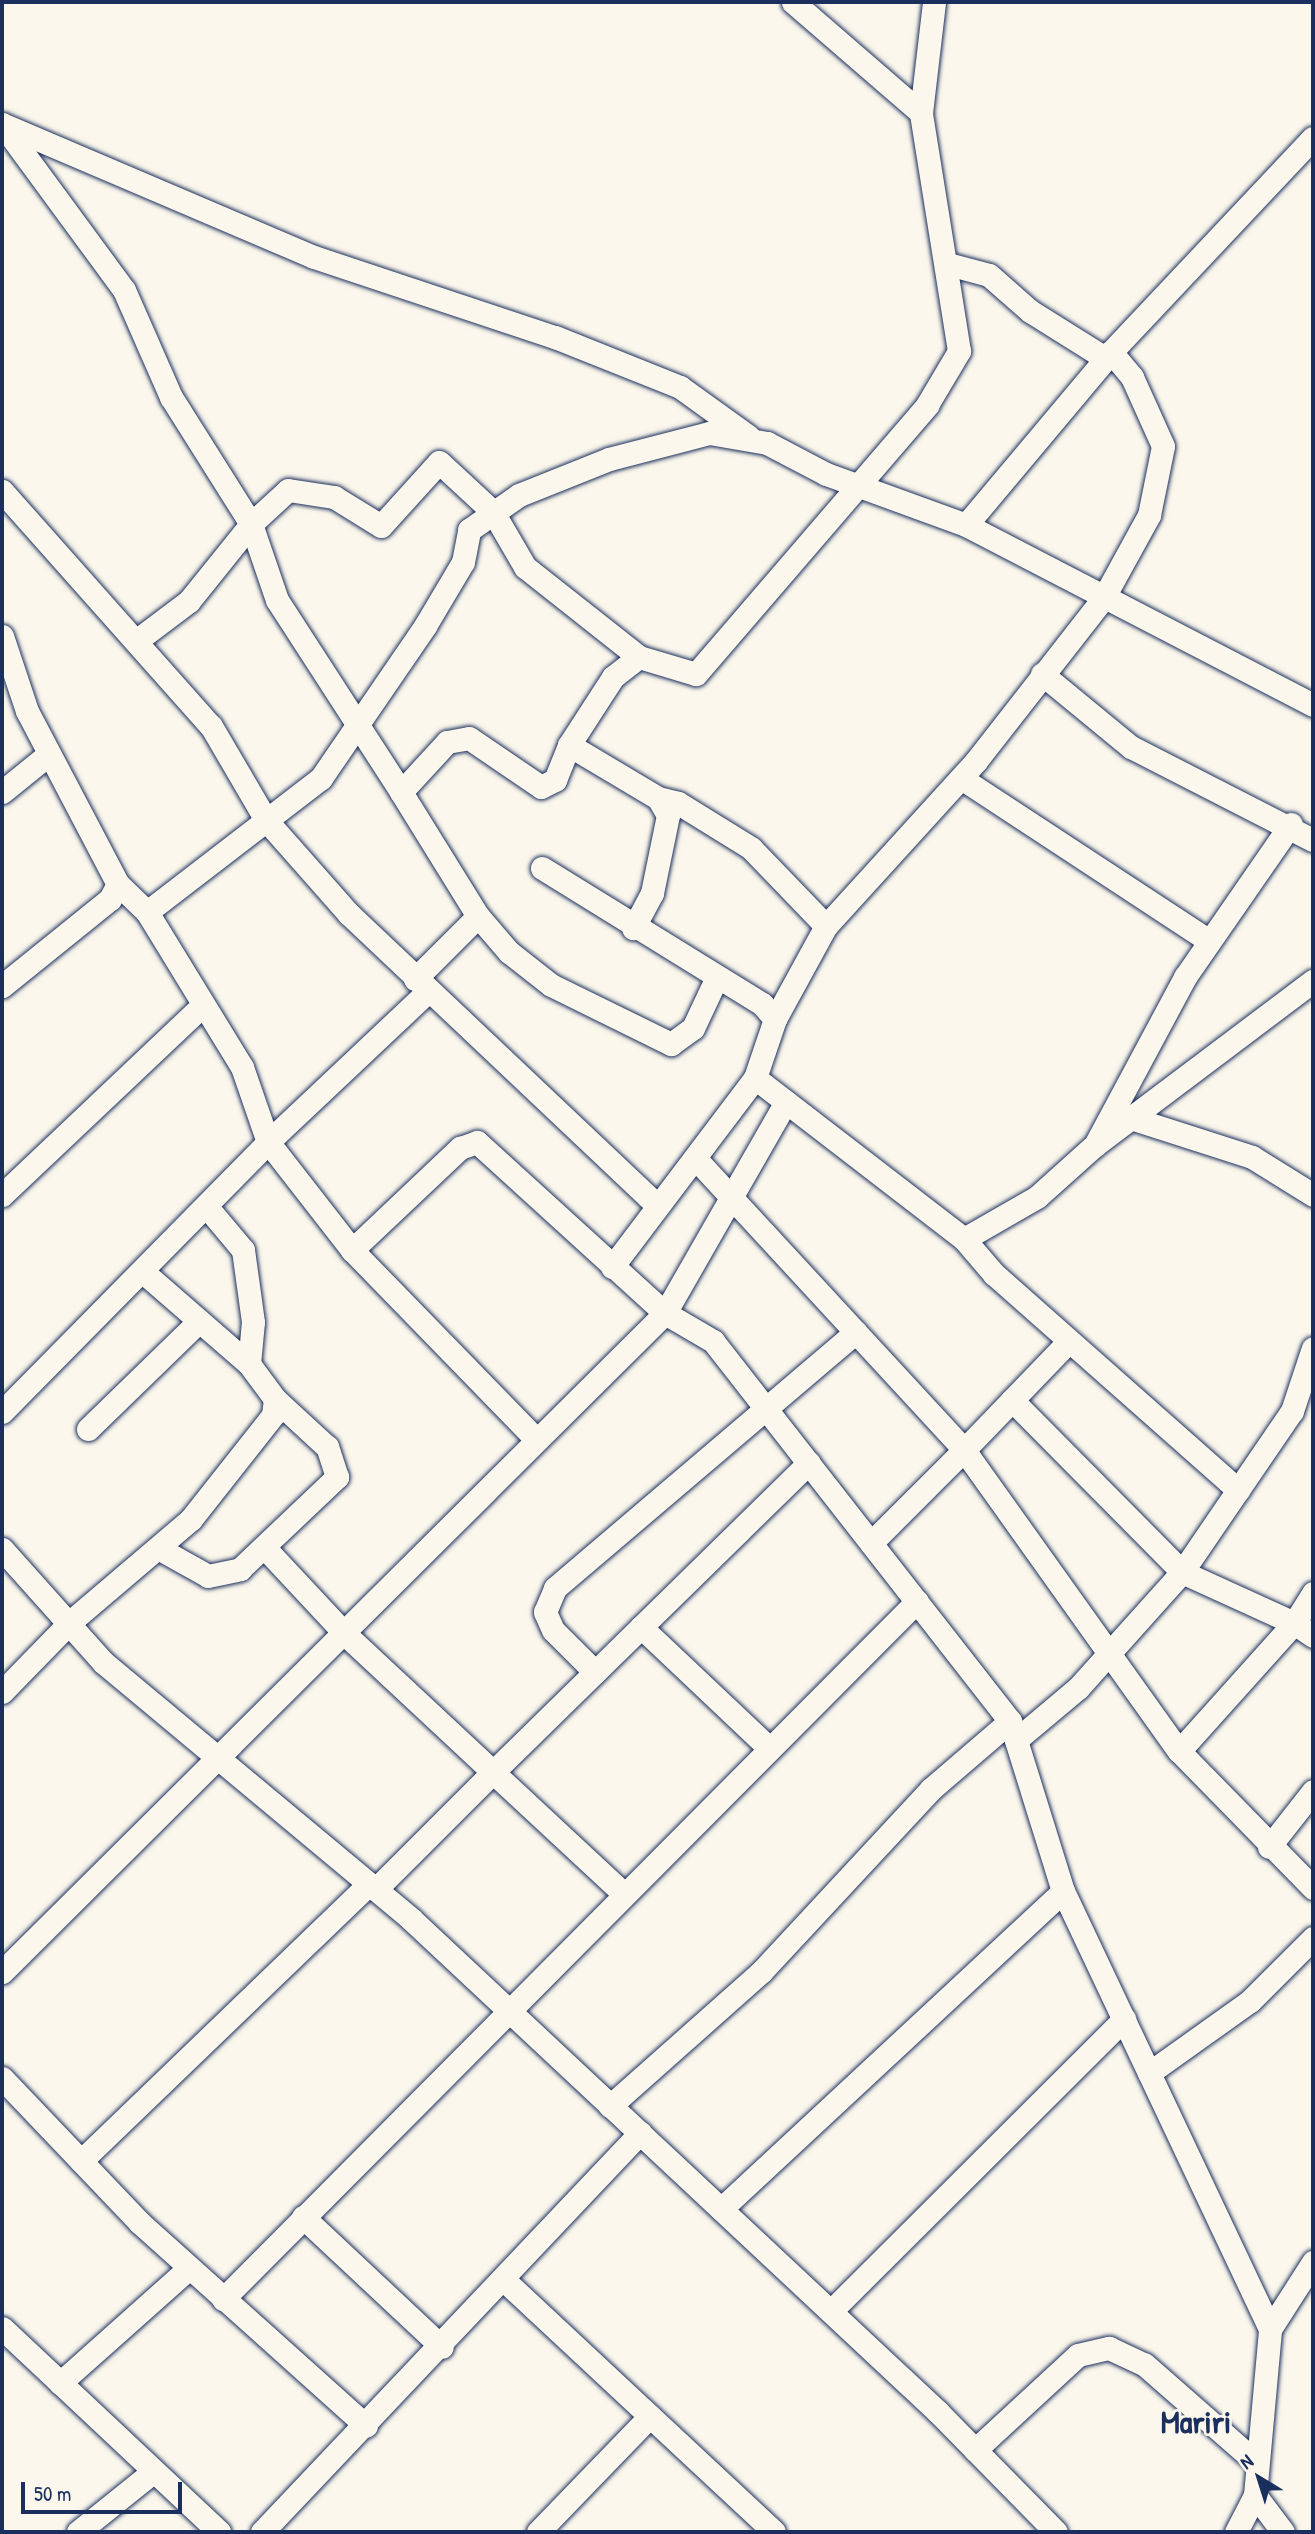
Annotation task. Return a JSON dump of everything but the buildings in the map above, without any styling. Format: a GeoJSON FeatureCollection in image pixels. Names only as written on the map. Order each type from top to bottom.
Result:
{"type":"FeatureCollection","features":[{"type":"Feature","properties":{"kind":"street"},"geometry":{"type":"LineString","coordinates":[[793,2],[921,113]]}},
{"type":"Feature","properties":{"kind":"street"},"geometry":{"type":"LineString","coordinates":[[136,641],[189,601],[251,524],[288,490],[334,497],[382,526],[439,461],[493,512],[525,567],[639,657],[696,674],[927,405],[959,351],[948,264],[921,113],[934,2]]}},
{"type":"Feature","properties":{"kind":"street"},"geometry":{"type":"LineString","coordinates":[[2,124],[314,257],[555,337],[680,387],[752,439],[859,485],[966,525],[1313,705]]}},
{"type":"Feature","properties":{"kind":"street"},"geometry":{"type":"LineString","coordinates":[[2,124],[124,290],[171,397],[251,524],[277,600],[358,720],[478,916],[509,952],[551,985],[671,1044],[693,1028],[717,977]]}},
{"type":"Feature","properties":{"kind":"street"},"geometry":{"type":"LineString","coordinates":[[966,525],[1108,355],[1313,138]]}},
{"type":"Feature","properties":{"kind":"street"},"geometry":{"type":"LineString","coordinates":[[612,1267],[755,1078],[775,1019],[826,926],[961,778],[1104,597],[1149,515],[1163,446],[1132,377],[1108,355],[1030,312],[989,275],[948,264]]}},
{"type":"Feature","properties":{"kind":"street"},"geometry":{"type":"LineString","coordinates":[[147,912],[321,778],[463,562],[469,530],[519,495],[651,445],[709,433],[752,439]]}},
{"type":"Feature","properties":{"kind":"street"},"geometry":{"type":"LineString","coordinates":[[2,491],[211,726],[266,820],[421,985],[658,1206]]}},
{"type":"Feature","properties":{"kind":"street"},"geometry":{"type":"LineString","coordinates":[[2,636],[49,754],[118,884],[147,912],[242,1068],[268,1142],[352,1250],[536,1439]]}},
{"type":"Feature","properties":{"kind":"street"},"geometry":{"type":"LineString","coordinates":[[401,792],[447,742],[470,738],[541,787],[555,780],[569,746],[613,677],[639,657]]}},
{"type":"Feature","properties":{"kind":"street"},"geometry":{"type":"LineString","coordinates":[[1042,674],[1131,747],[1291,824],[1313,840]]}},
{"type":"Feature","properties":{"kind":"street"},"geometry":{"type":"LineString","coordinates":[[569,746],[658,798],[678,803],[751,848],[826,926]]}},
{"type":"Feature","properties":{"kind":"street"},"geometry":{"type":"LineString","coordinates":[[2,792],[49,754]]}},
{"type":"Feature","properties":{"kind":"street"},"geometry":{"type":"LineString","coordinates":[[961,778],[1208,940]]}},
{"type":"Feature","properties":{"kind":"street"},"geometry":{"type":"LineString","coordinates":[[633,928],[664,851],[668,815],[658,798]]}},
{"type":"Feature","properties":{"kind":"street"},"geometry":{"type":"LineString","coordinates":[[1096,1145],[1133,1066],[1208,940],[1291,824]]}},
{"type":"Feature","properties":{"kind":"street"},"geometry":{"type":"LineString","coordinates":[[542,868],[633,928],[717,977],[775,1019]]}},
{"type":"Feature","properties":{"kind":"street"},"geometry":{"type":"LineString","coordinates":[[2,986],[110,899],[118,884]]}},
{"type":"Feature","properties":{"kind":"street"},"geometry":{"type":"LineString","coordinates":[[2,1412],[207,1207],[421,985],[478,916]]}},
{"type":"Feature","properties":{"kind":"street"},"geometry":{"type":"LineString","coordinates":[[964,1239],[1037,1197],[1096,1145],[1137,1120],[1313,981]]}},
{"type":"Feature","properties":{"kind":"street"},"geometry":{"type":"LineString","coordinates":[[2,1195],[202,1006]]}},
{"type":"Feature","properties":{"kind":"street"},"geometry":{"type":"LineString","coordinates":[[755,1078],[964,1239],[1069,1340],[1238,1490]]}},
{"type":"Feature","properties":{"kind":"street"},"geometry":{"type":"LineString","coordinates":[[2,1972],[665,1313],[786,1102]]}},
{"type":"Feature","properties":{"kind":"street"},"geometry":{"type":"LineString","coordinates":[[1137,1120],[1251,1157],[1313,1195]]}},
{"type":"Feature","properties":{"kind":"street"},"geometry":{"type":"LineString","coordinates":[[352,1250],[460,1148],[477,1142],[665,1313],[713,1341],[917,1601],[1013,1730],[1063,1891],[1270,2329]]}},
{"type":"Feature","properties":{"kind":"street"},"geometry":{"type":"LineString","coordinates":[[695,1158],[733,1193],[964,1450],[1179,1751],[1269,1847],[1313,1888]]}},
{"type":"Feature","properties":{"kind":"street"},"geometry":{"type":"LineString","coordinates":[[207,1207],[243,1250],[253,1322],[249,1364]]}},
{"type":"Feature","properties":{"kind":"street"},"geometry":{"type":"LineString","coordinates":[[142,1271],[249,1364],[275,1399],[327,1447],[337,1477],[240,1569],[208,1576],[158,1548]]}},
{"type":"Feature","properties":{"kind":"street"},"geometry":{"type":"LineString","coordinates":[[88,1429],[199,1321]]}},
{"type":"Feature","properties":{"kind":"street"},"geometry":{"type":"LineString","coordinates":[[595,1672],[553,1630],[545,1612],[555,1588],[764,1406],[856,1332]]}},
{"type":"Feature","properties":{"kind":"street"},"geometry":{"type":"LineString","coordinates":[[871,1543],[1069,1340]]}},
{"type":"Feature","properties":{"kind":"street"},"geometry":{"type":"LineString","coordinates":[[610,2106],[761,1972],[931,1789],[1013,1730],[1110,1652],[1182,1572],[1292,1411],[1313,1348]]}},
{"type":"Feature","properties":{"kind":"street"},"geometry":{"type":"LineString","coordinates":[[2,1692],[69,1623],[191,1520],[273,1415],[275,1399]]}},
{"type":"Feature","properties":{"kind":"street"},"geometry":{"type":"LineString","coordinates":[[1012,1400],[1182,1572],[1294,1623],[1313,1636]]}},
{"type":"Feature","properties":{"kind":"street"},"geometry":{"type":"LineString","coordinates":[[81,2161],[493,1772],[808,1463]]}},
{"type":"Feature","properties":{"kind":"street"},"geometry":{"type":"LineString","coordinates":[[264,1547],[345,1634],[622,1893]]}},
{"type":"Feature","properties":{"kind":"street"},"geometry":{"type":"LineString","coordinates":[[2,1549],[104,1663],[372,1887],[506,2008],[831,2311],[1056,2532]]}},
{"type":"Feature","properties":{"kind":"street"},"geometry":{"type":"LineString","coordinates":[[1179,1751],[1294,1623],[1313,1593]]}},
{"type":"Feature","properties":{"kind":"street"},"geometry":{"type":"LineString","coordinates":[[223,2299],[506,2008],[917,1601]]}},
{"type":"Feature","properties":{"kind":"street"},"geometry":{"type":"LineString","coordinates":[[641,1627],[769,1748]]}},
{"type":"Feature","properties":{"kind":"street"},"geometry":{"type":"LineString","coordinates":[[1269,1847],[1313,1791]]}},
{"type":"Feature","properties":{"kind":"street"},"geometry":{"type":"LineString","coordinates":[[721,2209],[1063,1891]]}},
{"type":"Feature","properties":{"kind":"street"},"geometry":{"type":"LineString","coordinates":[[1149,2073],[1250,2001],[1313,1938]]}},
{"type":"Feature","properties":{"kind":"street"},"geometry":{"type":"LineString","coordinates":[[831,2311],[1124,2020]]}},
{"type":"Feature","properties":{"kind":"street"},"geometry":{"type":"LineString","coordinates":[[2,2078],[189,2268],[366,2426]]}},
{"type":"Feature","properties":{"kind":"street"},"geometry":{"type":"LineString","coordinates":[[262,2532],[442,2347],[640,2133]]}},
{"type":"Feature","properties":{"kind":"street"},"geometry":{"type":"LineString","coordinates":[[303,2217],[442,2347]]}},
{"type":"Feature","properties":{"kind":"street"},"geometry":{"type":"LineString","coordinates":[[1237,2532],[1255,2495],[1270,2329],[1313,2262]]}},
{"type":"Feature","properties":{"kind":"street"},"geometry":{"type":"LineString","coordinates":[[60,2383],[189,2268]]}},
{"type":"Feature","properties":{"kind":"street"},"geometry":{"type":"LineString","coordinates":[[504,2280],[774,2532]]}},
{"type":"Feature","properties":{"kind":"street"},"geometry":{"type":"LineString","coordinates":[[2,2328],[219,2532]]}},
{"type":"Feature","properties":{"kind":"street"},"geometry":{"type":"LineString","coordinates":[[975,2450],[1078,2355],[1109,2348],[1144,2364],[1257,2463]]}},
{"type":"Feature","properties":{"kind":"street"},"geometry":{"type":"LineString","coordinates":[[538,2532],[650,2416]]}},
{"type":"Feature","properties":{"kind":"street"},"geometry":{"type":"LineString","coordinates":[[84,2530],[154,2471]]}},
{"type":"Feature","properties":{"kind":"street"},"geometry":{"type":"LineString","coordinates":[[1255,2495],[1283,2532]]}},
{"type":"Feature","properties":{"kind":"district","name":"Mariri"},"geometry":{"type":"Point","coordinates":[1196,2422]}}]}
